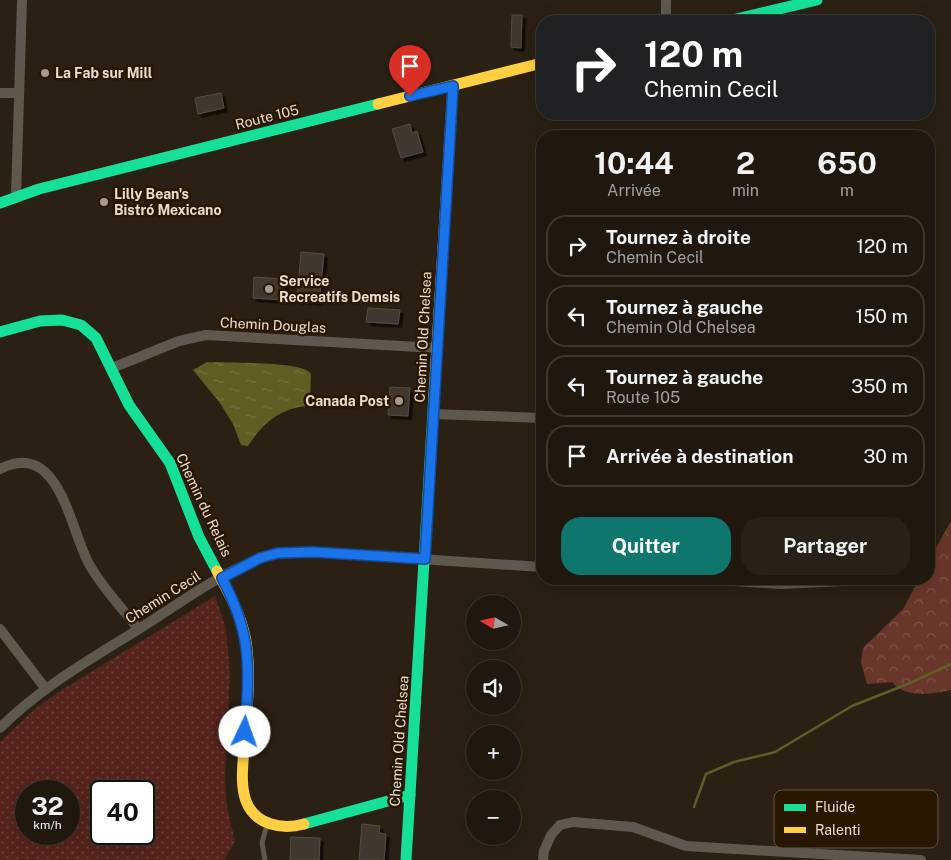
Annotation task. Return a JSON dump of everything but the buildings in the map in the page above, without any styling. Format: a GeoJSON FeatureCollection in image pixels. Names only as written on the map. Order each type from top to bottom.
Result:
{"type":"FeatureCollection","features":[{"type":"Feature","properties":{"kind":"street"},"geometry":{"type":"LineString","coordinates":[[16,196],[22,0]]}},
{"type":"Feature","properties":{"kind":"street"},"geometry":{"type":"LineString","coordinates":[[666,0],[666,15]]}},
{"type":"Feature","properties":{"kind":"street"},"geometry":{"type":"LineString","coordinates":[[753,15],[817,0]]}},
{"type":"Feature","properties":{"kind":"street","name":"Route 105"},"geometry":{"type":"LineString","coordinates":[[0,203],[38,189],[536,65]]}},
{"type":"Feature","properties":{"kind":"street","name":"Chemin Old Chelsea"},"geometry":{"type":"LineString","coordinates":[[406,860],[453,86]]}},
{"type":"Feature","properties":{"kind":"street"},"geometry":{"type":"LineString","coordinates":[[0,93],[19,93]]}},
{"type":"Feature","properties":{"kind":"street","name":"Chemin du Relais"},"geometry":{"type":"LineString","coordinates":[[0,332],[58,319],[74,322],[93,335],[134,412],[172,468],[198,536],[237,609],[247,648],[248,667],[243,765],[244,790],[252,811],[267,823]]}},
{"type":"Feature","properties":{"kind":"street","name":"Chemin Douglas"},"geometry":{"type":"LineString","coordinates":[[112,368],[178,341],[206,335],[437,348]]}},
{"type":"Feature","properties":{"kind":"street"},"geometry":{"type":"LineString","coordinates":[[433,414],[536,418]]}},
{"type":"Feature","properties":{"kind":"street"},"geometry":{"type":"LineString","coordinates":[[0,469],[14,463],[25,463],[36,466],[50,478],[67,505],[88,563],[138,629]]}},
{"type":"Feature","properties":{"kind":"street","name":"Chemin Cecil"},"geometry":{"type":"LineString","coordinates":[[0,728],[45,688],[222,578],[260,558],[278,553],[313,552],[536,568]]}},
{"type":"Feature","properties":{"kind":"street"},"geometry":{"type":"LineString","coordinates":[[0,629],[45,688]]}},
{"type":"Feature","properties":{"kind":"street"},"geometry":{"type":"LineString","coordinates":[[267,823],[282,827],[296,826],[410,795]]}},
{"type":"Feature","properties":{"kind":"street"},"geometry":{"type":"LineString","coordinates":[[543,860],[550,835],[560,825],[573,822],[633,828],[686,846],[921,860]]}},
{"type":"Feature","properties":{"kind":"lane"},"geometry":{"type":"LineString","coordinates":[[265,860],[262,843],[267,823]]}},
{"type":"Feature","properties":{"kind":"green space"},"geometry":{"type":"Polygon","coordinates":[[[951,521],[951,690],[920,694],[904,691],[892,682],[867,684],[861,662],[863,648],[903,609],[916,585],[935,585],[935,549],[951,521]]]}},
{"type":"Feature","properties":{"kind":"shaded area"},"geometry":{"type":"Polygon","coordinates":[[[215,596],[226,628],[230,674],[225,780],[227,807],[235,842],[224,860],[0,860],[0,742],[36,708],[60,691],[215,596]]]}},
{"type":"Feature","properties":{"kind":"water"},"geometry":{"type":"Polygon","coordinates":[[[207,362],[280,365],[306,370],[311,374],[310,402],[308,406],[298,407],[281,413],[260,430],[248,446],[241,445],[233,424],[220,403],[193,370],[207,362]]]}},
{"type":"Feature","properties":{"kind":"waterway"},"geometry":{"type":"LineString","coordinates":[[694,807],[706,774],[734,762],[775,752],[852,706],[951,664]]}},
{"type":"Feature","properties":{"kind":"traffic: fast"},"geometry":{"type":"LineString","coordinates":[[753,15],[817,0]]}},
{"type":"Feature","properties":{"kind":"traffic: fast"},"geometry":{"type":"LineString","coordinates":[[0,203],[39,189],[378,104]]}},
{"type":"Feature","properties":{"kind":"traffic: fast"},"geometry":{"type":"LineString","coordinates":[[0,332],[40,321],[62,320],[81,325],[96,338],[129,405],[170,463],[199,537],[217,571]]}},
{"type":"Feature","properties":{"kind":"traffic: fast"},"geometry":{"type":"LineString","coordinates":[[406,860],[434,395]]}},
{"type":"Feature","properties":{"kind":"traffic: fast"},"geometry":{"type":"LineString","coordinates":[[304,824],[410,795]]}},
{"type":"Feature","properties":{"kind":"traffic: slow"},"geometry":{"type":"LineString","coordinates":[[378,104],[536,64]]}},
{"type":"Feature","properties":{"kind":"traffic: slow"},"geometry":{"type":"LineString","coordinates":[[434,395],[453,86]]}},
{"type":"Feature","properties":{"kind":"traffic: slow"},"geometry":{"type":"LineString","coordinates":[[217,571],[240,618],[247,649],[248,686],[242,774],[246,801],[256,816],[270,824],[278,826],[304,824]]}},
{"type":"Feature","properties":{"kind":"place","name":"La Fab sur Mill"},"geometry":{"type":"Point","coordinates":[45,73]}},
{"type":"Feature","properties":{"kind":"place","name":"Lilly Bean's Bistró Mexicano"},"geometry":{"type":"Point","coordinates":[104,202]}},
{"type":"Feature","properties":{"kind":"place","name":"Service Recreatifs Demsis"},"geometry":{"type":"Point","coordinates":[269,289]}},
{"type":"Feature","properties":{"kind":"place","name":"Canada Post"},"geometry":{"type":"Point","coordinates":[399,401]}},
{"type":"Feature","properties":{"kind":"route"},"geometry":{"type":"LineString","coordinates":[[245,732],[247,648],[244,629],[237,609],[222,578],[260,558],[278,553],[313,552],[425,559],[453,86],[410,96]]}}]}
